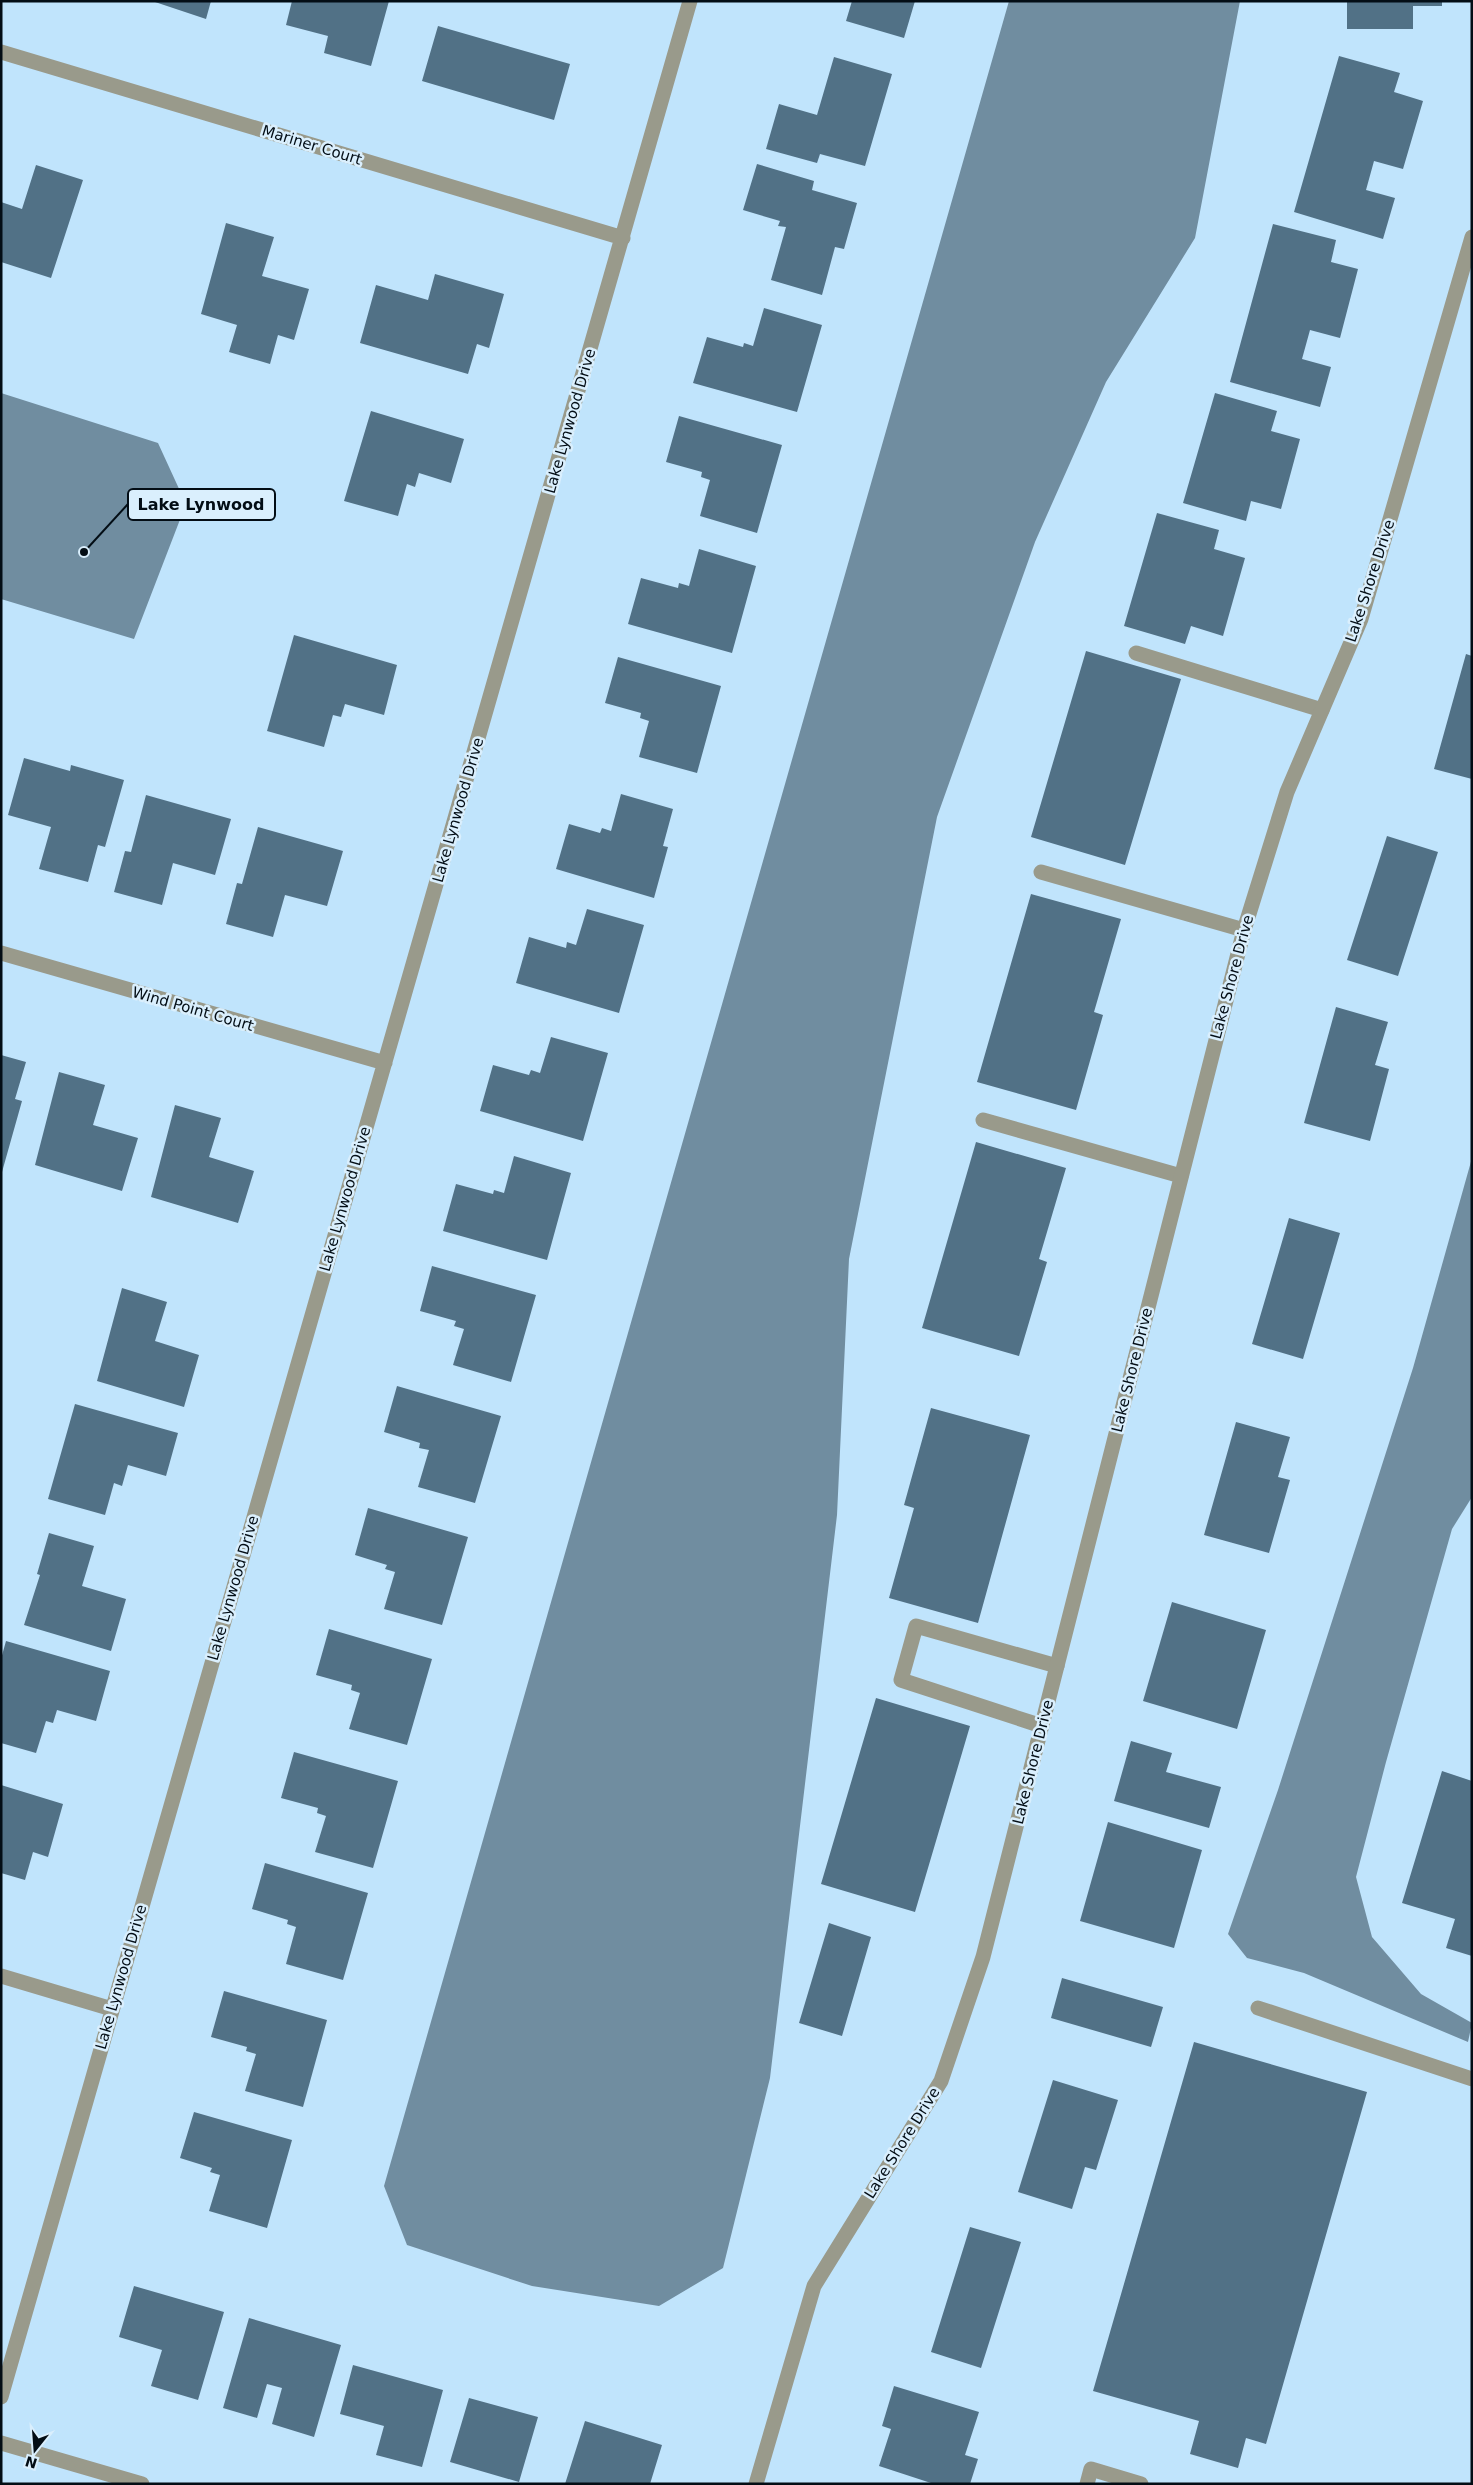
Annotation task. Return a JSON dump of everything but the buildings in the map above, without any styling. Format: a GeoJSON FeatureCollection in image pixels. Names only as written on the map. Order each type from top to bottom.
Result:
{"type":"FeatureCollection","features":[{"type":"Feature","properties":{"kind":"street","name":"Lake Lynwood Drive"},"geometry":{"type":"LineString","coordinates":[[1,2397],[690,1]]}},
{"type":"Feature","properties":{"kind":"street","name":"Mariner Court"},"geometry":{"type":"LineString","coordinates":[[1,52],[623,238]]}},
{"type":"Feature","properties":{"kind":"street","name":"Lake Shore Drive"},"geometry":{"type":"LineString","coordinates":[[756,2484],[814,2286],[941,2081],[983,1957],[1244,930],[1287,792],[1361,619],[1472,237]]}},
{"type":"Feature","properties":{"kind":"street"},"geometry":{"type":"LineString","coordinates":[[1136,653],[1322,710]]}},
{"type":"Feature","properties":{"kind":"street"},"geometry":{"type":"LineString","coordinates":[[1041,872],[1244,930]]}},
{"type":"Feature","properties":{"kind":"street","name":"Wind Point Court"},"geometry":{"type":"LineString","coordinates":[[1,953],[385,1063]]}},
{"type":"Feature","properties":{"kind":"street"},"geometry":{"type":"LineString","coordinates":[[983,1120],[1181,1176]]}},
{"type":"Feature","properties":{"kind":"street"},"geometry":{"type":"LineString","coordinates":[[1042,1726],[901,1680],[916,1626],[1057,1666]]}},
{"type":"Feature","properties":{"kind":"street"},"geometry":{"type":"LineString","coordinates":[[1,1976],[112,2009]]}},
{"type":"Feature","properties":{"kind":"street"},"geometry":{"type":"LineString","coordinates":[[1258,2008],[1472,2079]]}},
{"type":"Feature","properties":{"kind":"street"},"geometry":{"type":"LineString","coordinates":[[1,2443],[142,2484]]}},
{"type":"Feature","properties":{"kind":"street"},"geometry":{"type":"LineString","coordinates":[[1086,2484],[1091,2469],[1141,2484]]}},
{"type":"Feature","properties":{"kind":"water"},"geometry":{"type":"Polygon","coordinates":[[[1009,1],[1240,1],[1195,238],[1106,382],[1035,542],[937,817],[849,1259],[837,1515],[770,2078],[723,2268],[659,2306],[532,2286],[407,2245],[384,2186],[1009,1]]]}},
{"type":"Feature","properties":{"kind":"water"},"geometry":{"type":"Polygon","coordinates":[[[1,393],[158,443],[186,504],[134,639],[1,599],[1,393]]]}},
{"type":"Feature","properties":{"kind":"water"},"geometry":{"type":"Polygon","coordinates":[[[1472,1158],[1472,1497],[1452,1529],[1386,1762],[1356,1877],[1372,1937],[1421,1994],[1472,2023],[1468,2042],[1304,1973],[1247,1958],[1228,1934],[1278,1790],[1413,1368],[1472,1158]]]}},
{"type":"Feature","properties":{"kind":"place","name":"Lake Lynwood"},"geometry":{"type":"Point","coordinates":[84,552]}}]}
